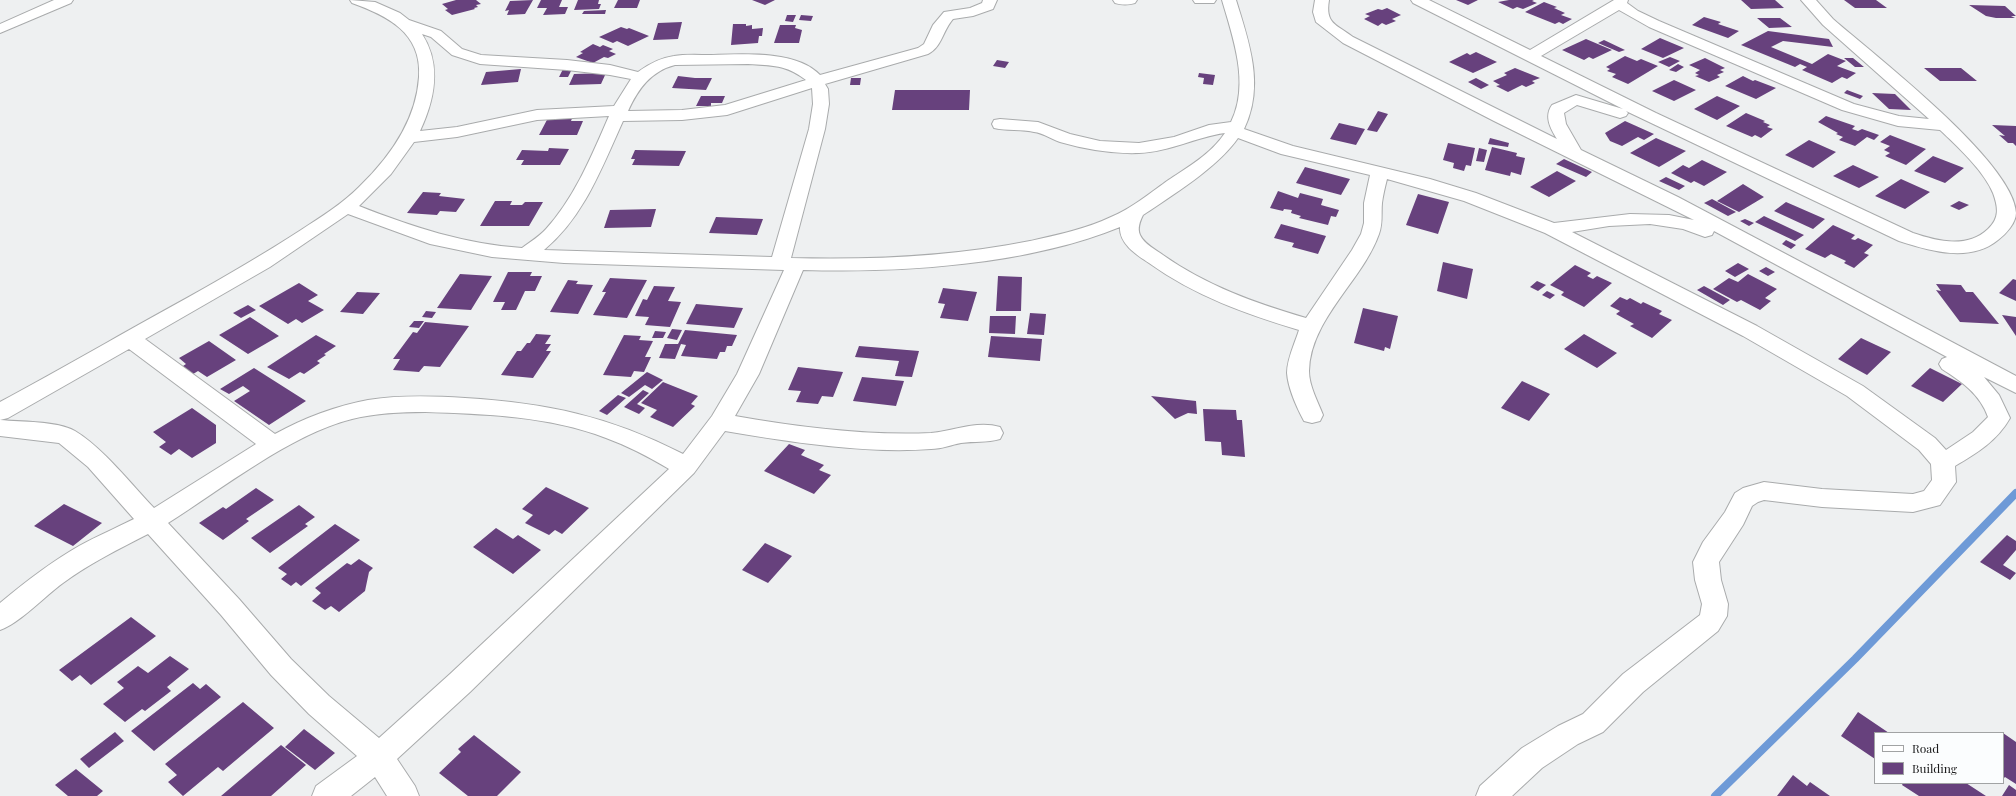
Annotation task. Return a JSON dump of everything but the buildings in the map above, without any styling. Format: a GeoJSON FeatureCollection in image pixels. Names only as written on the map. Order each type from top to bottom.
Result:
{"type":"FeatureCollection","features":[{"type":"Feature","properties":{"kind":"street"},"geometry":{"type":"LineString","coordinates":[[0,29],[66,0]]}},
{"type":"Feature","properties":{"kind":"street"},"geometry":{"type":"LineString","coordinates":[[408,138],[457,132],[512,118],[537,115],[706,114],[727,110],[849,71],[925,50],[930,47],[940,25],[949,15],[973,12],[988,6],[990,0]]}},
{"type":"Feature","properties":{"kind":"street"},"geometry":{"type":"LineString","coordinates":[[1120,0],[1130,0]]}},
{"type":"Feature","properties":{"kind":"street"},"geometry":{"type":"LineString","coordinates":[[1200,0],[1209,0]]}},
{"type":"Feature","properties":{"kind":"street"},"geometry":{"type":"LineString","coordinates":[[346,207],[428,237],[466,246],[527,254],[788,264],[869,265],[949,260],[1013,251],[1074,236],[1117,221],[1209,161],[1236,128],[1245,105],[1247,87],[1245,51],[1229,0]]}},
{"type":"Feature","properties":{"kind":"street"},"geometry":{"type":"LineString","coordinates":[[1322,0],[1320,12],[1324,22],[1348,40],[1500,118],[1573,152],[1679,205],[2016,385]]}},
{"type":"Feature","properties":{"kind":"street"},"geometry":{"type":"LineString","coordinates":[[1418,0],[1650,116],[1906,237],[1947,248],[1964,247],[1986,240],[1998,231],[2010,218],[2003,194],[1979,159],[1945,125],[1828,22],[1808,0]]}},
{"type":"Feature","properties":{"kind":"street"},"geometry":{"type":"LineString","coordinates":[[374,2],[406,24],[431,32],[457,52],[480,59],[567,65],[610,70],[640,77]]}},
{"type":"Feature","properties":{"kind":"street"},"geometry":{"type":"LineString","coordinates":[[1530,56],[1620,2],[1634,14],[1654,24],[1848,107],[1898,121],[1945,125]]}},
{"type":"Feature","properties":{"kind":"street"},"geometry":{"type":"LineString","coordinates":[[0,412],[260,265],[346,207],[374,182],[408,138],[415,126],[427,89],[427,66],[422,47],[406,24]]}},
{"type":"Feature","properties":{"kind":"street"},"geometry":{"type":"LineString","coordinates":[[327,796],[379,757],[460,683],[686,466],[720,422],[748,374],[788,264],[817,129],[820,89],[817,82],[805,70],[790,64],[770,60],[675,60],[660,64],[640,77],[631,88],[587,181],[566,217],[552,234],[527,254]]}},
{"type":"Feature","properties":{"kind":"street"},"geometry":{"type":"LineString","coordinates":[[1573,152],[1557,121],[1557,110],[1566,104],[1580,101],[1621,113],[1650,116]]}},
{"type":"Feature","properties":{"kind":"street"},"geometry":{"type":"LineString","coordinates":[[1000,124],[1038,127],[1065,138],[1100,146],[1139,148],[1178,140],[1209,130],[1236,128],[1287,150],[1424,183],[1470,197],[1552,229],[1688,298],[1855,390],[1927,444],[1942,462],[1944,482],[1932,498],[1913,503],[1822,498],[1764,491],[1751,494],[1743,500],[1725,532],[1712,549],[1706,562],[1708,580],[1715,604],[1714,616],[1709,623],[1633,683],[1593,723],[1568,735],[1532,758],[1491,796]]}},
{"type":"Feature","properties":{"kind":"street"},"geometry":{"type":"LineString","coordinates":[[1312,415],[1301,386],[1298,372],[1302,352],[1311,327],[1362,250],[1370,234],[1373,223],[1372,203],[1380,172]]}},
{"type":"Feature","properties":{"kind":"street"},"geometry":{"type":"LineString","coordinates":[[1136,210],[1130,225],[1130,233],[1132,238],[1144,251],[1169,269],[1197,286],[1227,300],[1311,327]]}},
{"type":"Feature","properties":{"kind":"street"},"geometry":{"type":"LineString","coordinates":[[1552,229],[1586,224],[1644,219],[1679,222],[1699,228],[1748,252],[1934,353],[1971,377],[1986,391],[1996,407],[1999,418],[1992,430],[1987,434],[1942,462]]}},
{"type":"Feature","properties":{"kind":"street"},"geometry":{"type":"LineString","coordinates":[[130,339],[274,445]]}},
{"type":"Feature","properties":{"kind":"street"},"geometry":{"type":"LineString","coordinates":[[0,619],[38,587],[70,564],[105,544],[151,522],[274,445],[333,417],[363,409],[389,405],[442,405],[532,412],[570,419],[604,428],[650,446],[686,466]]}},
{"type":"Feature","properties":{"kind":"street"},"geometry":{"type":"LineString","coordinates":[[720,422],[779,432],[872,440],[932,441],[960,435],[992,433]]}},
{"type":"Feature","properties":{"kind":"street"},"geometry":{"type":"LineString","coordinates":[[0,428],[52,432],[67,437],[96,461],[230,607],[281,667],[319,705],[379,757],[404,796]]}},
{"type":"Feature","properties":{"kind":"waterway"},"geometry":{"type":"LineString","coordinates":[[1715,796],[1855,659],[2016,493]]}}]}
